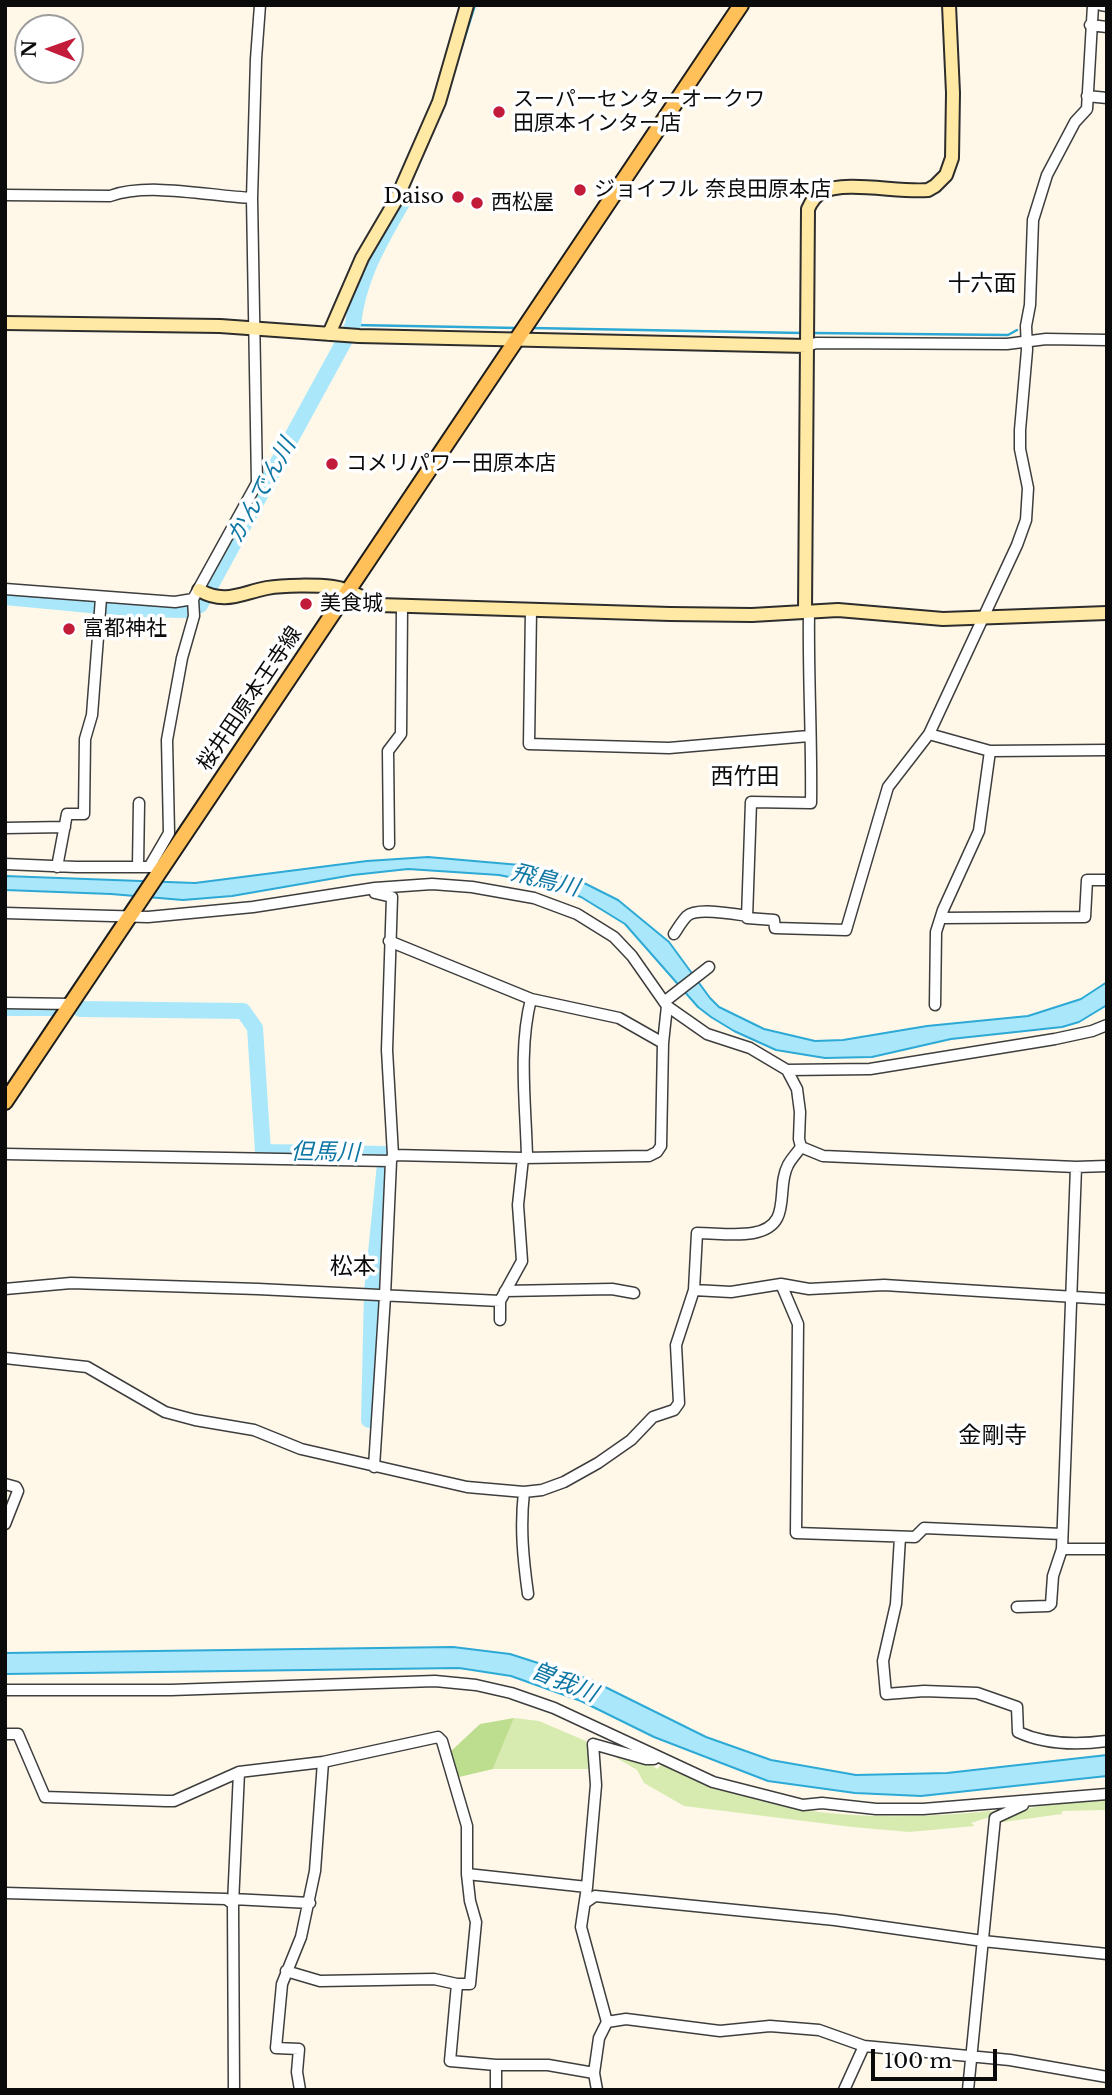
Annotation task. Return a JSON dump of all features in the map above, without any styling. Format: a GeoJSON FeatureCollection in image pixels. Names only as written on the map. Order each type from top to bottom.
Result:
{"type":"FeatureCollection","features":[{"type":"Feature","properties":{"kind":"main road","name":"桜井田原本王寺線"},"geometry":{"type":"LineString","coordinates":[[5,1102],[129,918],[158,867],[349,591],[741,5]]}},
{"type":"Feature","properties":{"kind":"street"},"geometry":{"type":"LineString","coordinates":[[5,864],[158,867],[169,833],[167,740],[182,658],[194,616],[196,595],[257,483],[252,198],[260,5]]}},
{"type":"Feature","properties":{"kind":"street"},"geometry":{"type":"LineString","coordinates":[[335,335],[362,258],[396,200],[439,102],[467,5]]}},
{"type":"Feature","properties":{"kind":"street"},"geometry":{"type":"LineString","coordinates":[[748,916],[751,802],[811,803],[813,759],[809,736],[806,611],[806,217],[815,197],[835,188],[928,190],[941,181],[951,167],[953,93],[949,5]]}},
{"type":"Feature","properties":{"kind":"street"},"geometry":{"type":"LineString","coordinates":[[674,934],[692,913],[775,920],[775,928],[846,930],[888,787],[929,734],[984,618],[1026,520],[1028,488],[1020,449],[1020,429],[1027,350],[1025,340],[1030,305],[1033,220],[1047,175],[1075,122],[1087,109],[1093,5]]}},
{"type":"Feature","properties":{"kind":"street"},"geometry":{"type":"LineString","coordinates":[[1101,5],[1107,6]]}},
{"type":"Feature","properties":{"kind":"street"},"geometry":{"type":"LineString","coordinates":[[1090,25],[1107,27]]}},
{"type":"Feature","properties":{"kind":"street"},"geometry":{"type":"LineString","coordinates":[[1087,96],[1107,99]]}},
{"type":"Feature","properties":{"kind":"street"},"geometry":{"type":"LineString","coordinates":[[5,195],[110,196],[123,191],[189,191],[252,198]]}},
{"type":"Feature","properties":{"kind":"street"},"geometry":{"type":"LineString","coordinates":[[5,323],[220,326],[359,337],[520,332],[807,338],[816,343],[1007,344],[1025,340],[1107,340]]}},
{"type":"Feature","properties":{"kind":"street"},"geometry":{"type":"LineString","coordinates":[[5,590],[175,602],[196,595],[213,598],[245,595],[269,587],[333,587],[349,591],[379,605],[402,607],[739,615],[838,610],[943,618],[1107,613]]}},
{"type":"Feature","properties":{"kind":"street"},"geometry":{"type":"LineString","coordinates":[[57,867],[67,814],[84,814],[85,739],[92,715],[101,598]]}},
{"type":"Feature","properties":{"kind":"street"},"geometry":{"type":"LineString","coordinates":[[389,844],[388,751],[401,734],[402,607]]}},
{"type":"Feature","properties":{"kind":"street"},"geometry":{"type":"LineString","coordinates":[[531,610],[529,744],[669,748],[809,736]]}},
{"type":"Feature","properties":{"kind":"street"},"geometry":{"type":"LineString","coordinates":[[929,734],[990,751],[1107,750]]}},
{"type":"Feature","properties":{"kind":"street"},"geometry":{"type":"LineString","coordinates":[[936,1005],[936,932],[979,831],[990,751]]}},
{"type":"Feature","properties":{"kind":"street"},"geometry":{"type":"LineString","coordinates":[[138,866],[139,803]]}},
{"type":"Feature","properties":{"kind":"street"},"geometry":{"type":"LineString","coordinates":[[5,828],[65,827]]}},
{"type":"Feature","properties":{"kind":"street"},"geometry":{"type":"LineString","coordinates":[[941,918],[1085,917],[1087,880],[1107,880]]}},
{"type":"Feature","properties":{"kind":"street"},"geometry":{"type":"LineString","coordinates":[[5,913],[129,918],[253,907],[374,888],[432,884],[472,887],[534,898],[557,905],[595,923],[614,937],[632,956],[666,1004],[707,1034],[750,1048],[787,1070],[870,1069],[1055,1040],[1107,1025]]}},
{"type":"Feature","properties":{"kind":"street"},"geometry":{"type":"LineString","coordinates":[[374,888],[375,893],[392,897],[387,1050],[392,1158],[374,1467]]}},
{"type":"Feature","properties":{"kind":"street"},"geometry":{"type":"LineString","coordinates":[[389,941],[531,999],[619,1018],[663,1043]]}},
{"type":"Feature","properties":{"kind":"street"},"geometry":{"type":"LineString","coordinates":[[5,1154],[392,1158],[649,1156],[661,1146],[666,1004],[707,968]]}},
{"type":"Feature","properties":{"kind":"street"},"geometry":{"type":"LineString","coordinates":[[500,1320],[503,1296],[522,1261],[518,1205],[525,1158],[524,1047],[531,999]]}},
{"type":"Feature","properties":{"kind":"street"},"geometry":{"type":"LineString","coordinates":[[5,1003],[72,1004]]}},
{"type":"Feature","properties":{"kind":"street"},"geometry":{"type":"LineString","coordinates":[[787,1070],[797,1090],[801,1147]]}},
{"type":"Feature","properties":{"kind":"street"},"geometry":{"type":"LineString","coordinates":[[801,1147],[823,1156],[1107,1166]]}},
{"type":"Feature","properties":{"kind":"street"},"geometry":{"type":"LineString","coordinates":[[5,1358],[87,1367],[165,1412],[195,1420],[238,1426],[300,1449],[467,1487],[524,1492],[542,1490],[576,1476],[598,1463],[631,1440],[653,1417],[674,1410],[679,1403],[676,1345],[694,1290],[697,1233],[753,1233],[764,1229],[775,1220],[781,1212],[787,1166],[801,1147]]}},
{"type":"Feature","properties":{"kind":"street"},"geometry":{"type":"LineString","coordinates":[[1017,1607],[1051,1604],[1053,1576],[1062,1549],[1069,1298],[1076,1167]]}},
{"type":"Feature","properties":{"kind":"street"},"geometry":{"type":"LineString","coordinates":[[5,1289],[71,1283],[386,1296],[503,1296],[612,1289],[634,1293]]}},
{"type":"Feature","properties":{"kind":"street"},"geometry":{"type":"LineString","coordinates":[[694,1290],[731,1292],[781,1284],[809,1289],[884,1285],[1107,1300]]}},
{"type":"Feature","properties":{"kind":"street"},"geometry":{"type":"LineString","coordinates":[[781,1284],[798,1324],[796,1533],[915,1537],[924,1528],[1062,1534]]}},
{"type":"Feature","properties":{"kind":"street"},"geometry":{"type":"LineString","coordinates":[[5,1484],[16,1487],[18,1491],[5,1524]]}},
{"type":"Feature","properties":{"kind":"street"},"geometry":{"type":"LineString","coordinates":[[524,1492],[521,1546],[528,1594]]}},
{"type":"Feature","properties":{"kind":"street"},"geometry":{"type":"LineString","coordinates":[[900,1537],[896,1604],[883,1661],[886,1694],[924,1691],[977,1693],[1017,1707],[1018,1732],[1025,1735],[1067,1745],[1107,1741]]}},
{"type":"Feature","properties":{"kind":"street"},"geometry":{"type":"LineString","coordinates":[[1062,1549],[1107,1549]]}},
{"type":"Feature","properties":{"kind":"street"},"geometry":{"type":"LineString","coordinates":[[5,1690],[171,1690],[435,1681],[476,1685],[511,1693],[554,1708],[713,1782],[803,1805],[822,1803],[876,1809],[923,1810],[1107,1794]]}},
{"type":"Feature","properties":{"kind":"street"},"geometry":{"type":"LineString","coordinates":[[5,1734],[18,1734],[45,1797],[174,1801],[239,1772],[323,1762],[438,1737],[442,1741],[467,1826],[467,1874],[476,1922],[470,1984],[434,1979],[320,1981],[286,1971]]}},
{"type":"Feature","properties":{"kind":"street"},"geometry":{"type":"LineString","coordinates":[[597,2090],[594,2073],[599,2038],[607,2022],[581,1927],[596,1786],[593,1744],[646,1759],[659,1758]]}},
{"type":"Feature","properties":{"kind":"street"},"geometry":{"type":"LineString","coordinates":[[300,2090],[299,2049],[276,2048],[279,2004],[286,1971],[301,1937],[310,1903],[318,1851],[323,1762]]}},
{"type":"Feature","properties":{"kind":"street"},"geometry":{"type":"LineString","coordinates":[[234,2090],[233,1901],[239,1772]]}},
{"type":"Feature","properties":{"kind":"street"},"geometry":{"type":"LineString","coordinates":[[968,2090],[995,1818],[1030,1802]]}},
{"type":"Feature","properties":{"kind":"street"},"geometry":{"type":"LineString","coordinates":[[467,1874],[587,1887]]}},
{"type":"Feature","properties":{"kind":"street"},"geometry":{"type":"LineString","coordinates":[[5,1893],[310,1903]]}},
{"type":"Feature","properties":{"kind":"street"},"geometry":{"type":"LineString","coordinates":[[584,1903],[595,1896],[835,1920],[983,1941],[1107,1954]]}},
{"type":"Feature","properties":{"kind":"street"},"geometry":{"type":"LineString","coordinates":[[457,1984],[450,2061],[496,2065],[548,2065],[594,2073]]}},
{"type":"Feature","properties":{"kind":"street"},"geometry":{"type":"LineString","coordinates":[[607,2022],[626,2019],[720,2031],[770,2026],[820,2030],[864,2046],[1010,2060],[1107,2077]]}},
{"type":"Feature","properties":{"kind":"street"},"geometry":{"type":"LineString","coordinates":[[844,2090],[864,2046]]}},
{"type":"Feature","properties":{"kind":"street"},"geometry":{"type":"LineString","coordinates":[[496,2065],[496,2090]]}},
{"type":"Feature","properties":{"kind":"green space"},"geometry":{"type":"Polygon","coordinates":[[[514,1718],[539,1721],[586,1741],[590,1769],[493,1769],[514,1718]]]}},
{"type":"Feature","properties":{"kind":"green space"},"geometry":{"type":"Polygon","coordinates":[[[514,1718],[493,1769],[455,1778],[449,1753],[480,1724],[514,1718]]]}},
{"type":"Feature","properties":{"kind":"green space"},"geometry":{"type":"Polygon","coordinates":[[[598,1747],[649,1763],[657,1769],[662,1764],[732,1792],[798,1809],[866,1816],[1002,1810],[1002,1813],[971,1823],[975,1826],[909,1832],[684,1806],[644,1783],[637,1770],[598,1747]]]}},
{"type":"Feature","properties":{"kind":"green space"},"geometry":{"type":"Polygon","coordinates":[[[1107,1799],[1107,1810],[1062,1811],[1062,1814],[996,1823],[1036,1807],[1107,1799]]]}},
{"type":"Feature","properties":{"kind":"water","name":"飛鳥川"},"geometry":{"type":"Polygon","coordinates":[[[428,857],[520,865],[584,883],[618,900],[669,942],[719,1007],[764,1029],[815,1041],[843,1040],[927,1026],[1028,1016],[1081,999],[1107,982],[1107,1005],[1079,1022],[1062,1027],[951,1039],[872,1057],[825,1058],[776,1050],[711,1017],[698,1007],[625,924],[581,897],[549,885],[499,875],[408,869],[353,875],[232,896],[183,900],[5,890],[5,876],[195,883],[367,861],[428,857]]]}},
{"type":"Feature","properties":{"kind":"water","name":"曽我川"},"geometry":{"type":"Polygon","coordinates":[[[453,1647],[510,1654],[591,1680],[706,1737],[771,1760],[856,1775],[947,1773],[1107,1755],[1107,1776],[921,1796],[855,1793],[768,1781],[654,1737],[581,1701],[511,1676],[459,1668],[5,1674],[5,1653],[453,1647]]]}},
{"type":"Feature","properties":{"kind":"waterway"},"geometry":{"type":"LineString","coordinates":[[461,49],[475,5]]}},
{"type":"Feature","properties":{"kind":"waterway"},"geometry":{"type":"LineString","coordinates":[[404,199],[412,179]]}},
{"type":"Feature","properties":{"kind":"waterway","name":"かんでん川"},"geometry":{"type":"LineString","coordinates":[[5,597],[132,609],[187,610],[200,605],[353,325],[365,274],[404,199]]}},
{"type":"Feature","properties":{"kind":"waterway"},"geometry":{"type":"LineString","coordinates":[[353,325],[518,328]]}},
{"type":"Feature","properties":{"kind":"waterway"},"geometry":{"type":"LineString","coordinates":[[532,328],[802,333]]}},
{"type":"Feature","properties":{"kind":"waterway"},"geometry":{"type":"LineString","coordinates":[[812,333],[1008,335],[1017,330]]}},
{"type":"Feature","properties":{"kind":"waterway","name":"但馬川"},"geometry":{"type":"LineString","coordinates":[[5,1008],[57,1008]]}},
{"type":"Feature","properties":{"kind":"waterway","name":"但馬川"},"geometry":{"type":"LineString","coordinates":[[80,1009],[243,1011],[255,1028],[263,1152],[386,1154],[372,1292],[369,1420]]}},
{"type":"Feature","properties":{"kind":"place","name":"スーパーセンターオークワ 田原本インター店"},"geometry":{"type":"Point","coordinates":[499,112]}},
{"type":"Feature","properties":{"kind":"place","name":"ジョイフル 奈良田原本店"},"geometry":{"type":"Point","coordinates":[580,190]}},
{"type":"Feature","properties":{"kind":"place","name":"Daiso"},"geometry":{"type":"Point","coordinates":[458,197]}},
{"type":"Feature","properties":{"kind":"place","name":"西松屋"},"geometry":{"type":"Point","coordinates":[477,203]}},
{"type":"Feature","properties":{"kind":"place","name":"コメリパワー田原本店"},"geometry":{"type":"Point","coordinates":[332,464]}},
{"type":"Feature","properties":{"kind":"place","name":"美食城"},"geometry":{"type":"Point","coordinates":[306,604]}},
{"type":"Feature","properties":{"kind":"place","name":"富都神社"},"geometry":{"type":"Point","coordinates":[69,629]}},
{"type":"Feature","properties":{"kind":"district","name":"十六面"},"geometry":{"type":"Point","coordinates":[982,285]}},
{"type":"Feature","properties":{"kind":"district","name":"西竹田"},"geometry":{"type":"Point","coordinates":[745,778]}},
{"type":"Feature","properties":{"kind":"district","name":"松本"},"geometry":{"type":"Point","coordinates":[353,1268]}},
{"type":"Feature","properties":{"kind":"district","name":"金剛寺"},"geometry":{"type":"Point","coordinates":[993,1437]}}]}
